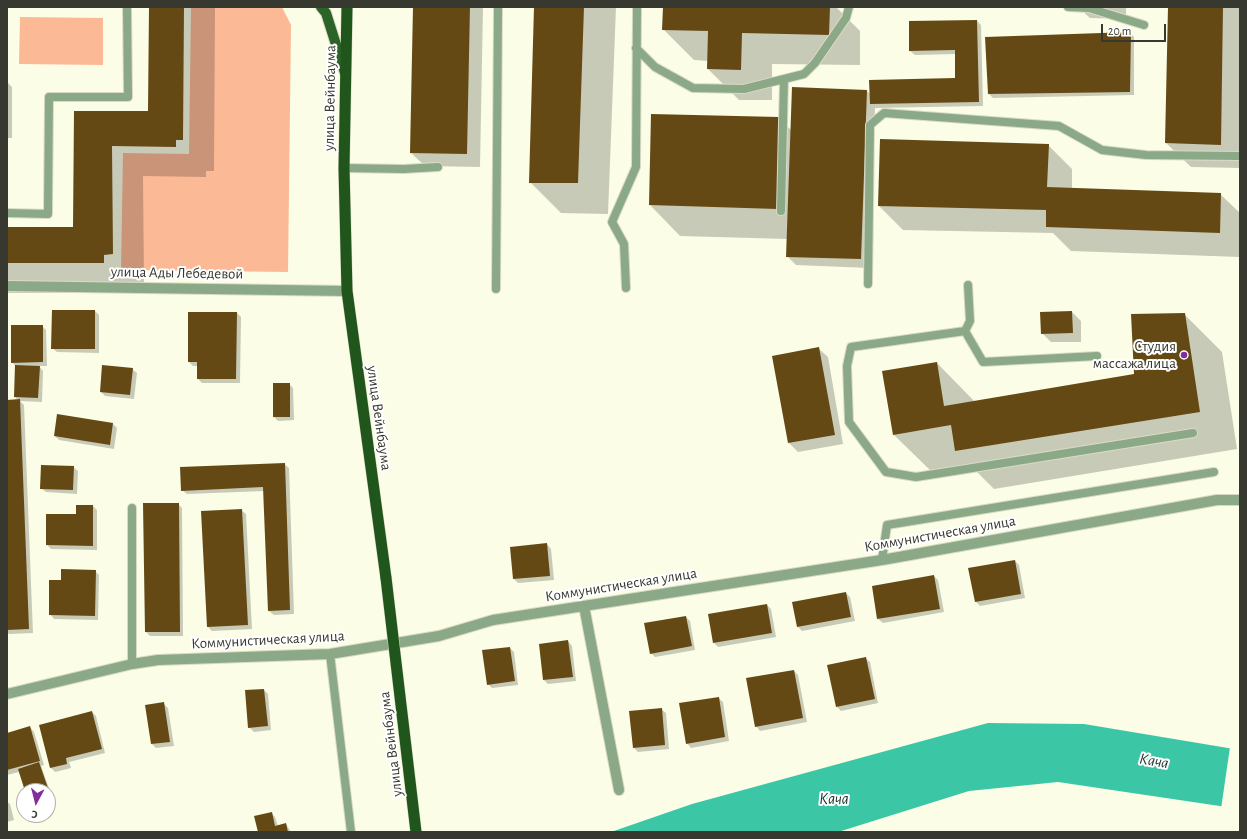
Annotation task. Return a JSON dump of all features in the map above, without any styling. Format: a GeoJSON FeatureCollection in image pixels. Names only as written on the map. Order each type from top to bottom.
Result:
{"type":"FeatureCollection","features":[{"type":"Feature","properties":{"kind":"highway","name":"улица Вейнбаума"},"geometry":{"type":"LineString","coordinates":[[347,7],[344,168],[347,291],[386,578],[416,832]]}},
{"type":"Feature","properties":{"kind":"main road"},"geometry":{"type":"LineString","coordinates":[[321,7],[326,13],[345,74]]}},
{"type":"Feature","properties":{"kind":"street","name":"улица Ады Лебедевой"},"geometry":{"type":"LineString","coordinates":[[7,286],[347,291]]}},
{"type":"Feature","properties":{"kind":"street","name":"Коммунистическая улица"},"geometry":{"type":"LineString","coordinates":[[7,694],[132,664],[158,660],[330,654],[439,636],[493,620],[882,560],[1217,500],[1240,500]]}},
{"type":"Feature","properties":{"kind":"street"},"geometry":{"type":"LineString","coordinates":[[584,606],[619,790]]}},
{"type":"Feature","properties":{"kind":"lane"},"geometry":{"type":"LineString","coordinates":[[7,213],[48,214],[49,97],[128,98],[127,7]]}},
{"type":"Feature","properties":{"kind":"lane"},"geometry":{"type":"LineString","coordinates":[[496,289],[498,7]]}},
{"type":"Feature","properties":{"kind":"lane"},"geometry":{"type":"LineString","coordinates":[[626,288],[624,244],[612,222],[636,167],[637,7]]}},
{"type":"Feature","properties":{"kind":"lane"},"geometry":{"type":"LineString","coordinates":[[636,48],[655,67],[693,88],[744,89],[804,74],[815,63],[846,18],[849,7]]}},
{"type":"Feature","properties":{"kind":"lane"},"geometry":{"type":"LineString","coordinates":[[1068,7],[1089,8],[1144,25]]}},
{"type":"Feature","properties":{"kind":"lane"},"geometry":{"type":"LineString","coordinates":[[782,211],[784,79]]}},
{"type":"Feature","properties":{"kind":"lane"},"geometry":{"type":"LineString","coordinates":[[868,284],[870,126],[884,113],[1059,126],[1102,150],[1109,151],[1146,155],[1240,156]]}},
{"type":"Feature","properties":{"kind":"lane"},"geometry":{"type":"LineString","coordinates":[[344,168],[404,169],[438,167]]}},
{"type":"Feature","properties":{"kind":"lane"},"geometry":{"type":"LineString","coordinates":[[965,332],[970,321],[968,285]]}},
{"type":"Feature","properties":{"kind":"lane"},"geometry":{"type":"LineString","coordinates":[[965,332],[983,362],[1097,356]]}},
{"type":"Feature","properties":{"kind":"lane"},"geometry":{"type":"LineString","coordinates":[[965,332],[851,347],[847,366],[850,422],[886,472],[916,477],[1193,433]]}},
{"type":"Feature","properties":{"kind":"lane"},"geometry":{"type":"LineString","coordinates":[[882,560],[887,525],[1214,472]]}},
{"type":"Feature","properties":{"kind":"lane"},"geometry":{"type":"LineString","coordinates":[[132,508],[132,664]]}},
{"type":"Feature","properties":{"kind":"lane"},"geometry":{"type":"LineString","coordinates":[[330,654],[351,832]]}},
{"type":"Feature","properties":{"kind":"shaded area"},"geometry":{"type":"Polygon","coordinates":[[[191,7],[282,7],[291,25],[288,272],[121,270],[123,153],[189,154],[191,7]]]}},
{"type":"Feature","properties":{"kind":"shaded area"},"geometry":{"type":"Polygon","coordinates":[[[20,17],[103,18],[103,65],[19,64],[20,17]]]}},
{"type":"Feature","properties":{"kind":"water","name":"Кача"},"geometry":{"type":"Polygon","coordinates":[[[988,723],[1084,724],[1240,750],[1240,809],[1058,782],[969,791],[838,832],[611,832],[692,804],[988,723]]]}},
{"type":"Feature","properties":{"kind":"pier"},"geometry":{"type":"Polygon","coordinates":[[[1230,747],[1240,748],[1240,811],[1221,809],[1230,747]]]}},
{"type":"Feature","properties":{"kind":"building"},"geometry":{"type":"Polygon","coordinates":[[[149,7],[184,7],[183,140],[176,140],[176,147],[112,146],[113,254],[104,255],[104,263],[7,263],[7,227],[73,227],[74,111],[148,111],[149,7]]]}},
{"type":"Feature","properties":{"kind":"building"},"geometry":{"type":"Polygon","coordinates":[[[413,7],[470,7],[467,154],[410,153],[413,7]]]}},
{"type":"Feature","properties":{"kind":"building"},"geometry":{"type":"Polygon","coordinates":[[[534,7],[584,7],[578,183],[529,183],[534,7]]]}},
{"type":"Feature","properties":{"kind":"building"},"geometry":{"type":"Polygon","coordinates":[[[663,7],[830,7],[829,35],[742,33],[741,70],[707,69],[708,31],[662,30],[663,7]]]}},
{"type":"Feature","properties":{"kind":"building"},"geometry":{"type":"Polygon","coordinates":[[[1168,7],[1223,7],[1221,145],[1165,143],[1168,7]]]}},
{"type":"Feature","properties":{"kind":"building"},"geometry":{"type":"Polygon","coordinates":[[[977,20],[979,102],[870,104],[869,80],[955,78],[955,50],[909,51],[909,21],[977,20]]]}},
{"type":"Feature","properties":{"kind":"building"},"geometry":{"type":"Polygon","coordinates":[[[1131,32],[1130,92],[988,94],[985,37],[1131,32]]]}},
{"type":"Feature","properties":{"kind":"building"},"geometry":{"type":"Polygon","coordinates":[[[792,87],[867,90],[861,259],[786,257],[792,87]]]}},
{"type":"Feature","properties":{"kind":"building"},"geometry":{"type":"Polygon","coordinates":[[[651,114],[779,117],[777,209],[649,205],[651,114]]]}},
{"type":"Feature","properties":{"kind":"building"},"geometry":{"type":"Polygon","coordinates":[[[880,139],[1049,144],[1047,187],[1221,193],[1220,233],[1046,227],[1046,210],[878,206],[880,139]]]}},
{"type":"Feature","properties":{"kind":"building"},"geometry":{"type":"Polygon","coordinates":[[[52,310],[95,310],[95,349],[51,349],[52,310]]]}},
{"type":"Feature","properties":{"kind":"building"},"geometry":{"type":"Polygon","coordinates":[[[1072,311],[1073,333],[1041,334],[1040,312],[1072,311]]]}},
{"type":"Feature","properties":{"kind":"building"},"geometry":{"type":"Polygon","coordinates":[[[188,312],[237,312],[236,379],[197,379],[197,362],[188,362],[188,312]]]}},
{"type":"Feature","properties":{"kind":"building"},"geometry":{"type":"Polygon","coordinates":[[[1185,313],[1200,412],[955,451],[951,425],[893,435],[882,371],[937,362],[944,406],[1134,374],[1131,314],[1185,313]]]}},
{"type":"Feature","properties":{"kind":"building"},"geometry":{"type":"Polygon","coordinates":[[[11,325],[43,325],[43,362],[11,363],[11,325]]]}},
{"type":"Feature","properties":{"kind":"building"},"geometry":{"type":"Polygon","coordinates":[[[819,347],[835,435],[788,443],[772,356],[819,347]]]}},
{"type":"Feature","properties":{"kind":"building"},"geometry":{"type":"Polygon","coordinates":[[[15,365],[40,366],[38,398],[14,397],[15,365]]]}},
{"type":"Feature","properties":{"kind":"building"},"geometry":{"type":"Polygon","coordinates":[[[102,365],[133,368],[130,395],[100,392],[102,365]]]}},
{"type":"Feature","properties":{"kind":"building"},"geometry":{"type":"Polygon","coordinates":[[[273,383],[290,383],[290,417],[273,417],[273,383]]]}},
{"type":"Feature","properties":{"kind":"building"},"geometry":{"type":"Polygon","coordinates":[[[20,399],[29,629],[7,630],[7,400],[20,399]]]}},
{"type":"Feature","properties":{"kind":"building"},"geometry":{"type":"Polygon","coordinates":[[[57,414],[113,423],[110,445],[54,436],[57,414]]]}},
{"type":"Feature","properties":{"kind":"building"},"geometry":{"type":"Polygon","coordinates":[[[285,463],[290,610],[268,611],[263,487],[181,491],[180,467],[285,463]]]}},
{"type":"Feature","properties":{"kind":"building"},"geometry":{"type":"Polygon","coordinates":[[[41,465],[74,466],[73,490],[40,489],[41,465]]]}},
{"type":"Feature","properties":{"kind":"building"},"geometry":{"type":"Polygon","coordinates":[[[143,503],[179,503],[180,632],[145,632],[143,503]]]}},
{"type":"Feature","properties":{"kind":"building"},"geometry":{"type":"Polygon","coordinates":[[[76,505],[93,505],[93,546],[46,545],[46,514],[76,514],[76,505]]]}},
{"type":"Feature","properties":{"kind":"building"},"geometry":{"type":"Polygon","coordinates":[[[242,509],[248,625],[207,627],[201,511],[242,509]]]}},
{"type":"Feature","properties":{"kind":"building"},"geometry":{"type":"Polygon","coordinates":[[[547,543],[550,576],[513,579],[510,547],[547,543]]]}},
{"type":"Feature","properties":{"kind":"building"},"geometry":{"type":"Polygon","coordinates":[[[1015,560],[1021,594],[975,602],[968,568],[1015,560]]]}},
{"type":"Feature","properties":{"kind":"building"},"geometry":{"type":"Polygon","coordinates":[[[61,569],[96,570],[95,616],[49,615],[49,580],[61,580],[61,569]]]}},
{"type":"Feature","properties":{"kind":"building"},"geometry":{"type":"Polygon","coordinates":[[[934,575],[940,609],[877,619],[872,586],[934,575]]]}},
{"type":"Feature","properties":{"kind":"building"},"geometry":{"type":"Polygon","coordinates":[[[846,592],[851,617],[797,627],[792,602],[846,592]]]}},
{"type":"Feature","properties":{"kind":"building"},"geometry":{"type":"Polygon","coordinates":[[[767,604],[772,633],[713,643],[708,614],[767,604]]]}},
{"type":"Feature","properties":{"kind":"building"},"geometry":{"type":"Polygon","coordinates":[[[686,616],[692,646],[650,654],[644,623],[686,616]]]}},
{"type":"Feature","properties":{"kind":"building"},"geometry":{"type":"Polygon","coordinates":[[[568,640],[573,677],[543,680],[539,644],[568,640]]]}},
{"type":"Feature","properties":{"kind":"building"},"geometry":{"type":"Polygon","coordinates":[[[510,647],[515,681],[487,685],[482,650],[510,647]]]}},
{"type":"Feature","properties":{"kind":"building"},"geometry":{"type":"Polygon","coordinates":[[[866,657],[875,699],[836,707],[827,665],[866,657]]]}},
{"type":"Feature","properties":{"kind":"building"},"geometry":{"type":"Polygon","coordinates":[[[794,670],[803,718],[755,727],[746,678],[794,670]]]}},
{"type":"Feature","properties":{"kind":"building"},"geometry":{"type":"Polygon","coordinates":[[[264,689],[268,726],[248,728],[245,690],[264,689]]]}},
{"type":"Feature","properties":{"kind":"building"},"geometry":{"type":"Polygon","coordinates":[[[719,697],[725,737],[686,744],[679,703],[719,697]]]}},
{"type":"Feature","properties":{"kind":"building"},"geometry":{"type":"Polygon","coordinates":[[[164,702],[170,742],[151,744],[145,705],[164,702]]]}},
{"type":"Feature","properties":{"kind":"building"},"geometry":{"type":"Polygon","coordinates":[[[662,708],[665,745],[633,748],[629,711],[662,708]]]}},
{"type":"Feature","properties":{"kind":"building"},"geometry":{"type":"Polygon","coordinates":[[[92,711],[102,749],[66,758],[67,764],[50,768],[39,725],[92,711]]]}},
{"type":"Feature","properties":{"kind":"building"},"geometry":{"type":"Polygon","coordinates":[[[30,726],[40,761],[7,770],[7,733],[30,726]]]}},
{"type":"Feature","properties":{"kind":"building"},"geometry":{"type":"Polygon","coordinates":[[[39,762],[46,783],[22,783],[18,769],[39,762]]]}},
{"type":"Feature","properties":{"kind":"building"},"geometry":{"type":"Polygon","coordinates":[[[272,812],[275,826],[286,823],[288,832],[258,832],[254,816],[272,812]]]}},
{"type":"Feature","properties":{"kind":"place","name":"Студия массажа лица"},"geometry":{"type":"Point","coordinates":[1184,355]}}]}
